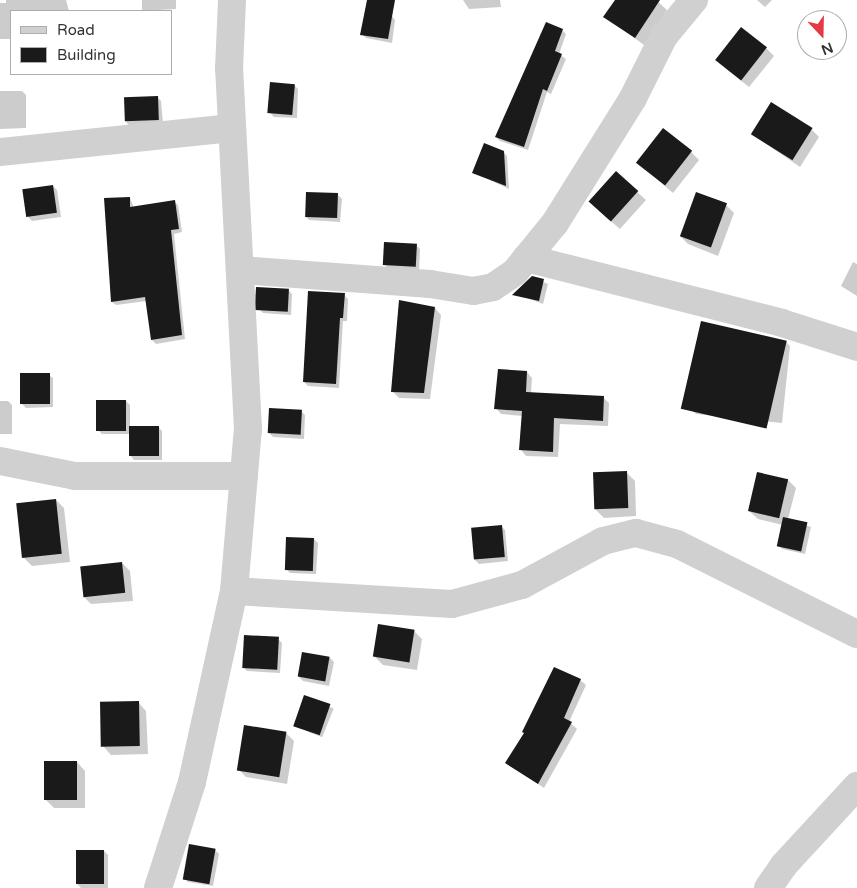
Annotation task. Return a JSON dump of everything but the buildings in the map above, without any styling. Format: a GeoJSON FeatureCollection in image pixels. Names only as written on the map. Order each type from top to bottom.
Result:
{"type":"FeatureCollection","features":[{"type":"Feature","properties":{"kind":"street"},"geometry":{"type":"LineString","coordinates":[[158,888],[192,782],[234,591],[248,429],[229,69],[232,0]]}},
{"type":"Feature","properties":{"kind":"street"},"geometry":{"type":"LineString","coordinates":[[240,270],[430,284],[473,291],[493,287],[515,272],[555,222],[628,106],[664,36],[694,0]]}},
{"type":"Feature","properties":{"kind":"street"},"geometry":{"type":"LineString","coordinates":[[0,152],[232,128]]}},
{"type":"Feature","properties":{"kind":"street"},"geometry":{"type":"LineString","coordinates":[[526,258],[782,323],[857,347]]}},
{"type":"Feature","properties":{"kind":"street"},"geometry":{"type":"LineString","coordinates":[[0,461],[75,476],[244,476]]}},
{"type":"Feature","properties":{"kind":"street"},"geometry":{"type":"LineString","coordinates":[[234,591],[452,604],[522,586],[602,541],[636,533],[677,544],[857,634]]}},
{"type":"Feature","properties":{"kind":"street"},"geometry":{"type":"LineString","coordinates":[[768,888],[784,865],[857,786]]}}]}
